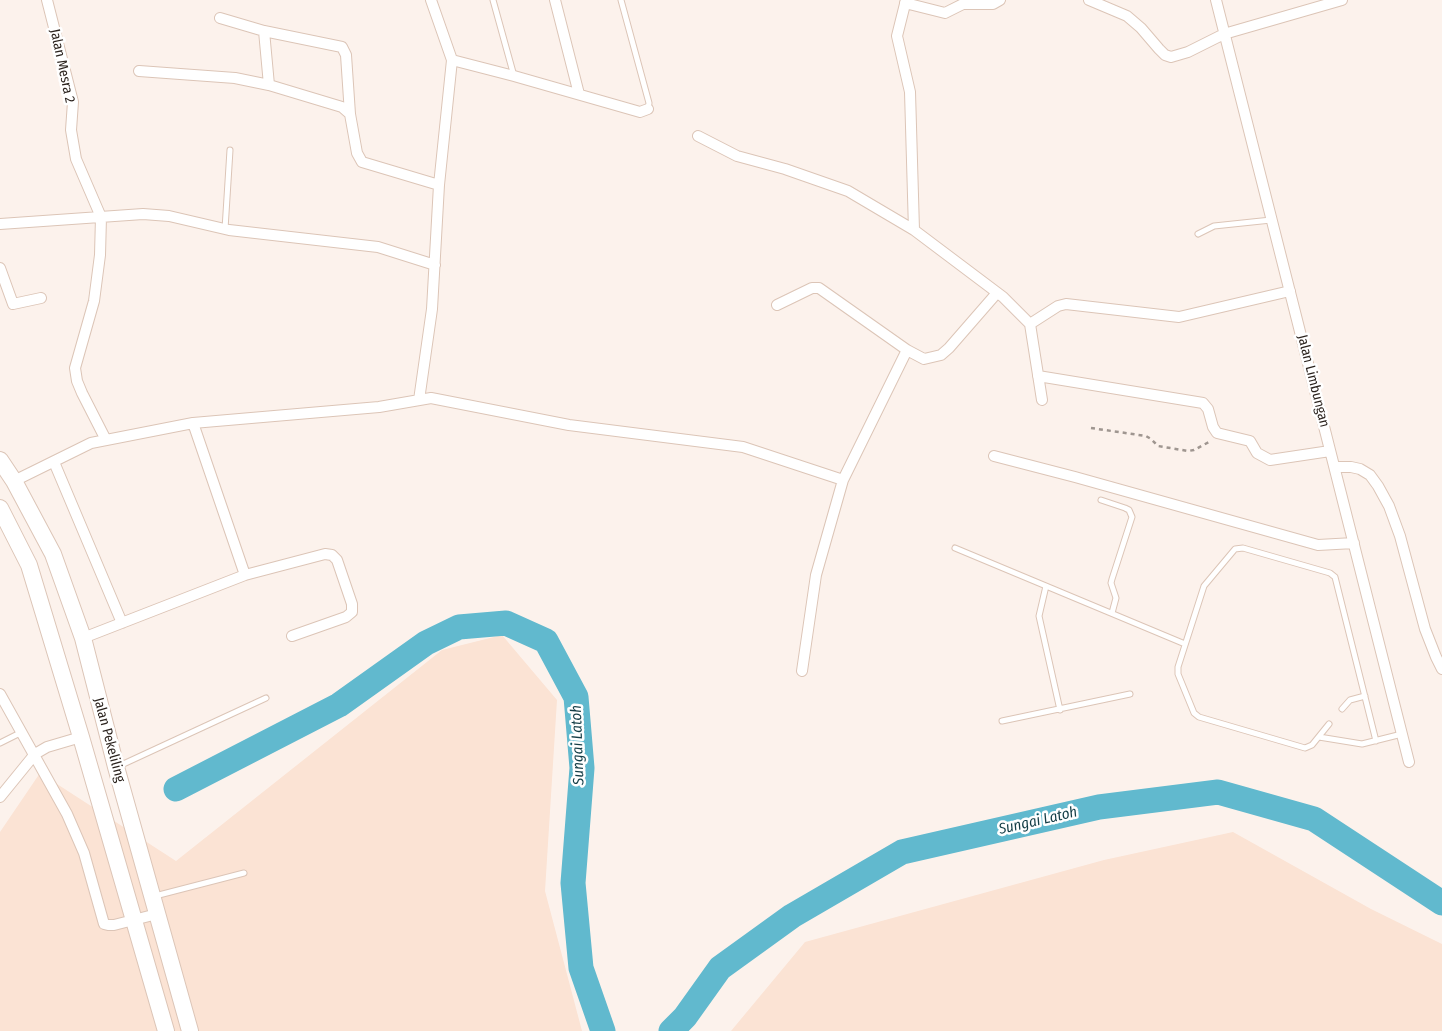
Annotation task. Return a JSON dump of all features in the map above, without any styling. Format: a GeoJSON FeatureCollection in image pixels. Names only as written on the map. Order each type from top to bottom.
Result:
{"type":"FeatureCollection","features":[{"type":"Feature","properties":{"kind":"main road","name":"Jalan Pekeliling"},"geometry":{"type":"LineString","coordinates":[[0,460],[14,481],[53,554],[83,638],[116,767],[190,1031]]}},
{"type":"Feature","properties":{"kind":"main road","name":"Jalan Pekeliling"},"geometry":{"type":"LineString","coordinates":[[0,508],[29,565],[135,920],[166,1031]]}},
{"type":"Feature","properties":{"kind":"street","name":"Jalan Mesra 2"},"geometry":{"type":"LineString","coordinates":[[47,0],[72,102],[71,130],[76,159],[101,216]]}},
{"type":"Feature","properties":{"kind":"street"},"geometry":{"type":"LineString","coordinates":[[420,400],[432,309],[439,185],[452,60],[432,0]]}},
{"type":"Feature","properties":{"kind":"street"},"geometry":{"type":"LineString","coordinates":[[555,0],[579,94]]}},
{"type":"Feature","properties":{"kind":"street"},"geometry":{"type":"LineString","coordinates":[[914,230],[910,92],[897,36],[906,1],[945,14],[963,4],[992,4],[1000,0]]}},
{"type":"Feature","properties":{"kind":"street"},"geometry":{"type":"LineString","coordinates":[[1089,0],[1127,16],[1141,28],[1165,55],[1171,57],[1188,52],[1224,34],[1342,0]]}},
{"type":"Feature","properties":{"kind":"street","name":"Jalan Limbungan"},"geometry":{"type":"LineString","coordinates":[[1216,0],[1410,762]]}},
{"type":"Feature","properties":{"kind":"street"},"geometry":{"type":"LineString","coordinates":[[220,18],[264,31],[342,48],[346,55],[350,114],[357,153],[362,162],[439,185]]}},
{"type":"Feature","properties":{"kind":"street"},"geometry":{"type":"LineString","coordinates":[[264,31],[269,85]]}},
{"type":"Feature","properties":{"kind":"street"},"geometry":{"type":"LineString","coordinates":[[452,60],[640,112],[648,109]]}},
{"type":"Feature","properties":{"kind":"street"},"geometry":{"type":"LineString","coordinates":[[139,71],[235,78],[269,85],[342,107],[350,114]]}},
{"type":"Feature","properties":{"kind":"street"},"geometry":{"type":"LineString","coordinates":[[698,136],[737,156],[785,169],[848,191],[914,230],[1008,302],[1030,324],[1042,400]]}},
{"type":"Feature","properties":{"kind":"street"},"geometry":{"type":"LineString","coordinates":[[0,224],[101,216],[143,214],[168,216],[225,229],[378,247],[435,264]]}},
{"type":"Feature","properties":{"kind":"street"},"geometry":{"type":"LineString","coordinates":[[101,216],[100,255],[94,301],[75,368],[77,381],[106,440]]}},
{"type":"Feature","properties":{"kind":"street"},"geometry":{"type":"LineString","coordinates":[[0,268],[13,304],[41,298]]}},
{"type":"Feature","properties":{"kind":"street"},"geometry":{"type":"LineString","coordinates":[[777,304],[812,288],[819,288],[907,350],[924,359],[932,358],[950,348],[996,294]]}},
{"type":"Feature","properties":{"kind":"street"},"geometry":{"type":"LineString","coordinates":[[1030,324],[1058,306],[1066,304],[1179,317],[1290,291]]}},
{"type":"Feature","properties":{"kind":"street"},"geometry":{"type":"LineString","coordinates":[[802,671],[816,575],[843,480],[907,350]]}},
{"type":"Feature","properties":{"kind":"street"},"geometry":{"type":"LineString","coordinates":[[1038,376],[1203,403],[1208,409],[1214,431],[1221,435],[1250,441],[1257,452],[1272,460],[1330,451]]}},
{"type":"Feature","properties":{"kind":"street"},"geometry":{"type":"LineString","coordinates":[[14,481],[91,443],[106,440],[193,423],[380,407],[431,398],[569,425],[737,446],[843,480]]}},
{"type":"Feature","properties":{"kind":"street"},"geometry":{"type":"LineString","coordinates":[[193,423],[245,575]]}},
{"type":"Feature","properties":{"kind":"street"},"geometry":{"type":"LineString","coordinates":[[994,456],[1075,476],[1318,544],[1354,543]]}},
{"type":"Feature","properties":{"kind":"street"},"geometry":{"type":"LineString","coordinates":[[54,462],[122,623]]}},
{"type":"Feature","properties":{"kind":"street"},"geometry":{"type":"LineString","coordinates":[[1335,467],[1360,469],[1370,476],[1389,506],[1400,536],[1425,629],[1442,669]]}},
{"type":"Feature","properties":{"kind":"street"},"geometry":{"type":"LineString","coordinates":[[83,638],[245,575],[329,554],[335,557],[352,604],[352,612],[346,617],[292,636]]}},
{"type":"Feature","properties":{"kind":"street"},"geometry":{"type":"LineString","coordinates":[[0,694],[67,814],[84,853],[102,920],[108,926],[157,914]]}},
{"type":"Feature","properties":{"kind":"street"},"geometry":{"type":"LineString","coordinates":[[0,797],[35,754],[47,747],[81,737]]}},
{"type":"Feature","properties":{"kind":"lane"},"geometry":{"type":"LineString","coordinates":[[494,0],[514,76]]}},
{"type":"Feature","properties":{"kind":"lane"},"geometry":{"type":"LineString","coordinates":[[621,0],[649,104],[648,109]]}},
{"type":"Feature","properties":{"kind":"lane"},"geometry":{"type":"LineString","coordinates":[[225,229],[230,150]]}},
{"type":"Feature","properties":{"kind":"lane"},"geometry":{"type":"LineString","coordinates":[[1198,234],[1214,226],[1272,220]]}},
{"type":"Feature","properties":{"kind":"lane"},"geometry":{"type":"LineString","coordinates":[[1102,500],[1126,508],[1132,517],[1111,583],[1116,598],[1112,613]]}},
{"type":"Feature","properties":{"kind":"lane"},"geometry":{"type":"LineString","coordinates":[[955,548],[1185,644]]}},
{"type":"Feature","properties":{"kind":"lane"},"geometry":{"type":"LineString","coordinates":[[1329,724],[1309,747],[1301,748],[1196,715],[1192,711],[1178,672],[1185,644],[1204,586],[1235,549],[1243,548],[1330,573],[1336,580],[1376,741]]}},
{"type":"Feature","properties":{"kind":"lane"},"geometry":{"type":"LineString","coordinates":[[1046,586],[1039,616],[1060,710]]}},
{"type":"Feature","properties":{"kind":"lane"},"geometry":{"type":"LineString","coordinates":[[1002,721],[1130,694]]}},
{"type":"Feature","properties":{"kind":"lane"},"geometry":{"type":"LineString","coordinates":[[1342,709],[1350,700],[1365,696]]}},
{"type":"Feature","properties":{"kind":"lane"},"geometry":{"type":"LineString","coordinates":[[116,767],[266,698]]}},
{"type":"Feature","properties":{"kind":"lane"},"geometry":{"type":"LineString","coordinates":[[0,743],[22,732]]}},
{"type":"Feature","properties":{"kind":"lane"},"geometry":{"type":"LineString","coordinates":[[1318,737],[1362,744],[1402,734]]}},
{"type":"Feature","properties":{"kind":"lane"},"geometry":{"type":"LineString","coordinates":[[152,896],[244,873]]}},
{"type":"Feature","properties":{"kind":"path"},"geometry":{"type":"LineString","coordinates":[[1091,428],[1146,436],[1158,446],[1190,451],[1221,435]]}},
{"type":"Feature","properties":{"kind":"shaded area"},"geometry":{"type":"Polygon","coordinates":[[[502,635],[557,700],[545,891],[582,1031],[0,1031],[0,832],[40,773],[176,861],[442,650],[502,635]]]}},
{"type":"Feature","properties":{"kind":"shaded area"},"geometry":{"type":"Polygon","coordinates":[[[1233,832],[1371,909],[1442,944],[1442,1031],[731,1031],[805,942],[1104,860],[1233,832]]]}},
{"type":"Feature","properties":{"kind":"waterway","name":"Sungai Latoh"},"geometry":{"type":"LineString","coordinates":[[176,789],[339,705],[426,643],[459,627],[506,623],[546,641],[576,697],[582,768],[573,883],[581,968],[603,1031]]}},
{"type":"Feature","properties":{"kind":"waterway","name":"Sungai Latoh"},"geometry":{"type":"LineString","coordinates":[[671,1031],[685,1017],[720,968],[792,916],[902,852],[1099,807],[1218,792],[1314,819],[1442,903]]}}]}
